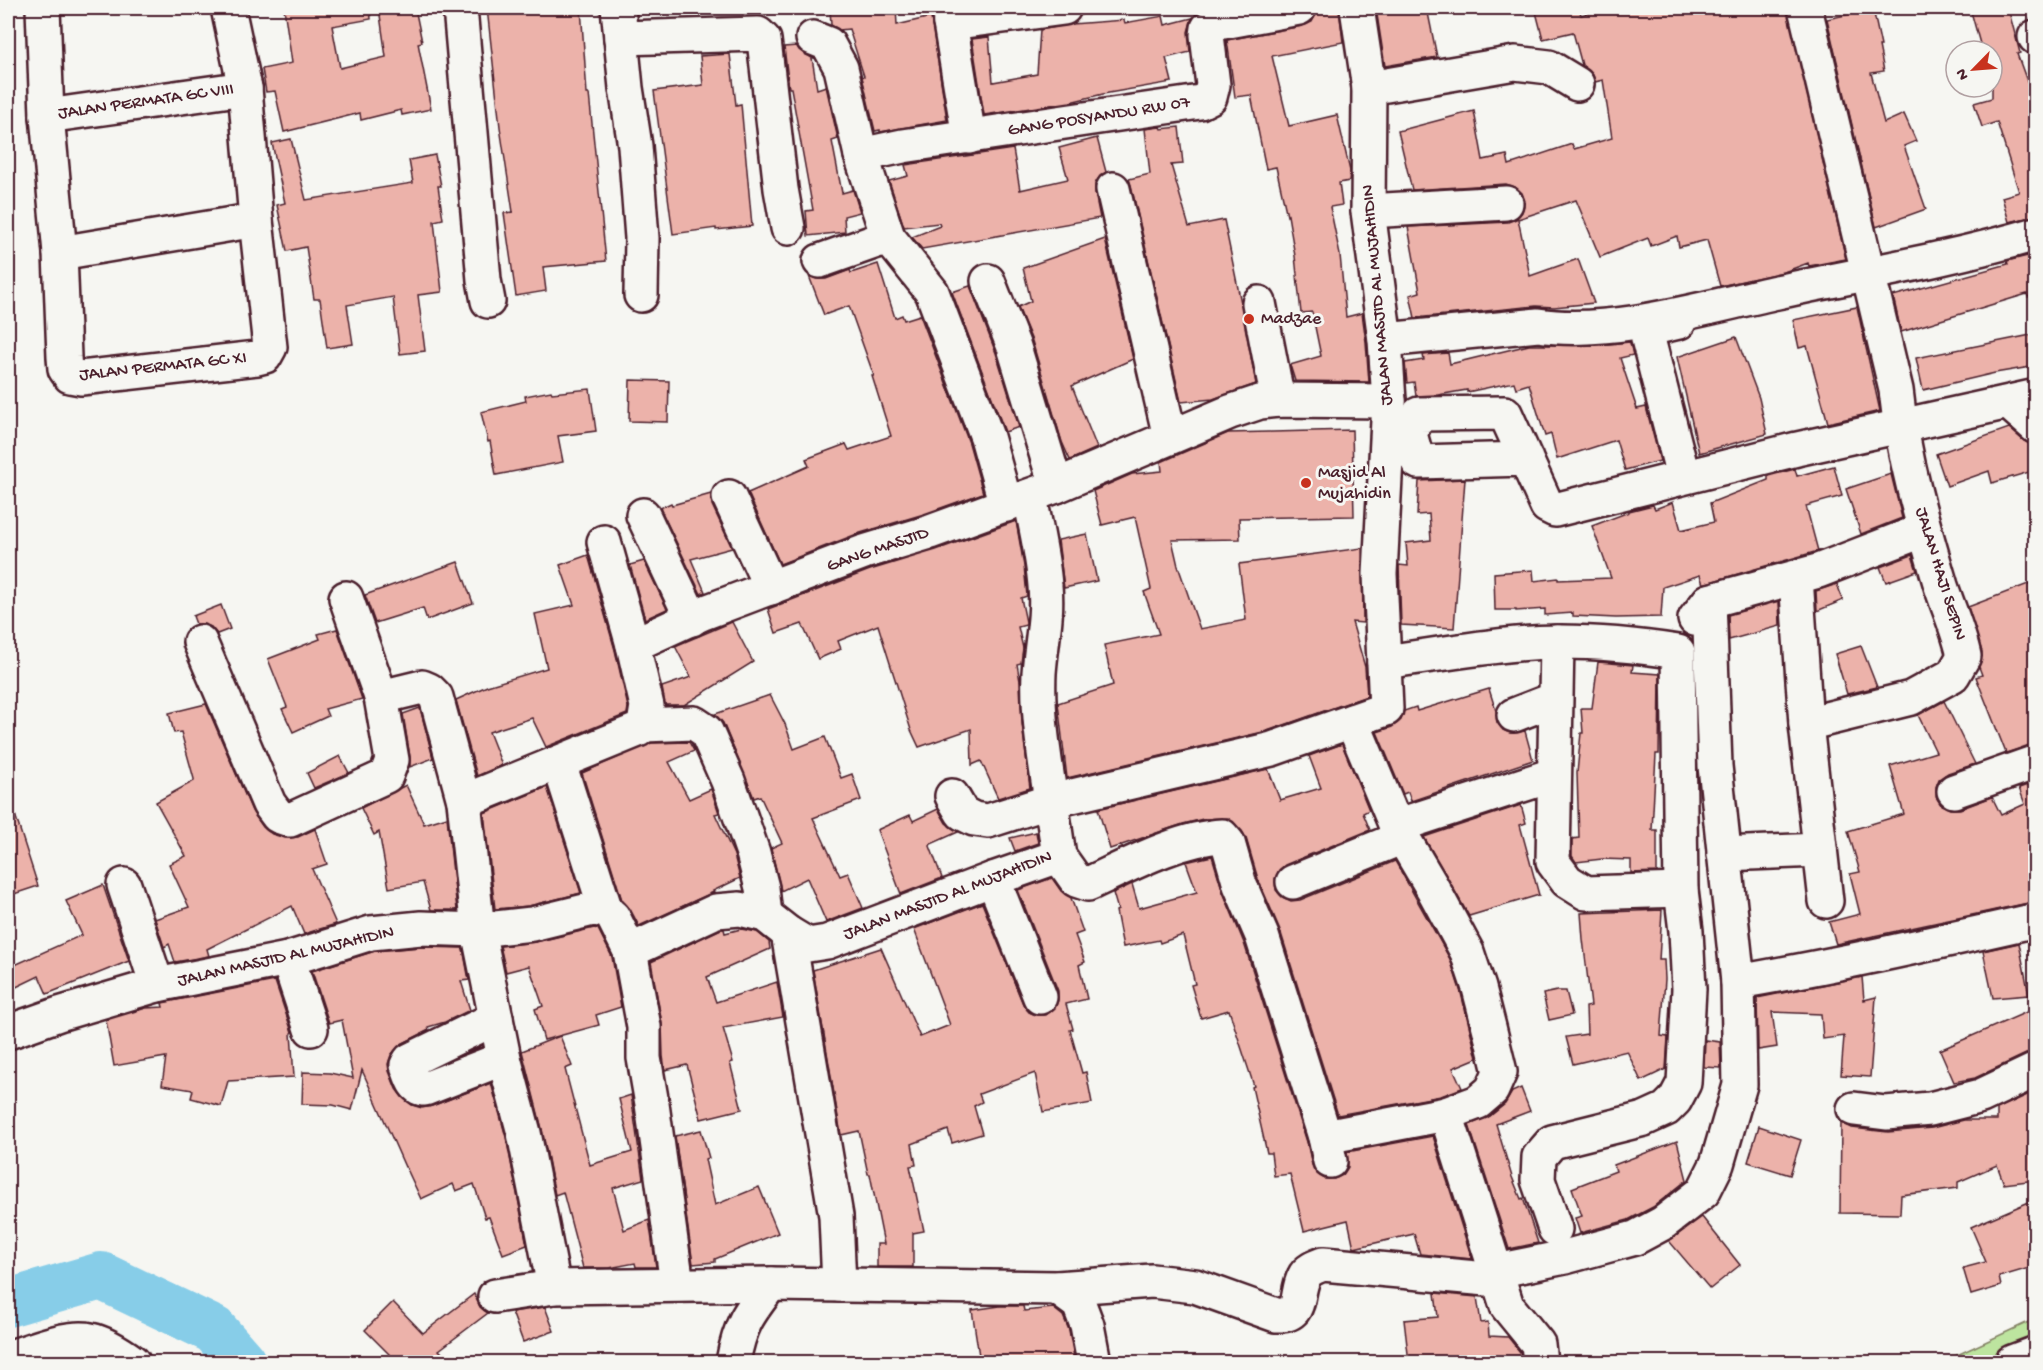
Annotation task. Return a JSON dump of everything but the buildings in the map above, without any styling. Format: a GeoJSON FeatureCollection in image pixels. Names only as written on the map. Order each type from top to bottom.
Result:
{"type":"FeatureCollection","features":[{"type":"Feature","properties":{"kind":"street"},"geometry":{"type":"LineString","coordinates":[[43,8],[47,116],[60,253],[256,220],[245,88],[228,8]]}},
{"type":"Feature","properties":{"kind":"street"},"geometry":{"type":"LineString","coordinates":[[460,8],[484,280],[488,301]]}},
{"type":"Feature","properties":{"kind":"street"},"geometry":{"type":"LineString","coordinates":[[969,137],[950,15],[1064,8]]}},
{"type":"Feature","properties":{"kind":"street","name":"GANG POSYANDU RW 07"},"geometry":{"type":"LineString","coordinates":[[861,155],[903,146],[1200,102],[1210,97],[1213,85],[1208,28],[1218,23],[1299,8]]}},
{"type":"Feature","properties":{"kind":"street","name":"JALAN MASJID AL MUJAHIDIN"},"geometry":{"type":"LineString","coordinates":[[630,951],[716,912],[740,909],[777,924],[808,945],[827,942],[1059,856],[1051,801],[1272,749],[1400,704],[1384,662],[1380,574],[1389,401],[1385,340],[1368,211],[1369,88],[1357,8]]}},
{"type":"Feature","properties":{"kind":"street","name":"JALAN HAJI SEPIN"},"geometry":{"type":"LineString","coordinates":[[1805,8],[1896,390],[1900,424],[1924,530],[1959,633],[1964,656],[1953,675],[1911,698],[1806,724]]}},
{"type":"Feature","properties":{"kind":"street"},"geometry":{"type":"LineString","coordinates":[[641,295],[642,238],[635,146],[626,88],[620,22],[758,34],[764,40],[781,189],[788,228]]}},
{"type":"Feature","properties":{"kind":"street"},"geometry":{"type":"LineString","coordinates":[[813,38],[828,44],[841,68],[861,155],[888,237],[932,292],[987,437],[1031,496]]}},
{"type":"Feature","properties":{"kind":"street"},"geometry":{"type":"LineString","coordinates":[[1369,88],[1515,63],[1549,68],[1577,84]]}},
{"type":"Feature","properties":{"kind":"street","name":"JALAN PERMATA GC VIII"},"geometry":{"type":"LineString","coordinates":[[47,116],[245,88]]}},
{"type":"Feature","properties":{"kind":"street"},"geometry":{"type":"LineString","coordinates":[[1113,189],[1170,437]]}},
{"type":"Feature","properties":{"kind":"street"},"geometry":{"type":"LineString","coordinates":[[1368,211],[1506,203]]}},
{"type":"Feature","properties":{"kind":"street","name":"JALAN PERMATA GC XI"},"geometry":{"type":"LineString","coordinates":[[60,253],[64,357],[65,369],[70,376],[81,378],[257,358],[265,356],[270,347],[256,220]]}},
{"type":"Feature","properties":{"kind":"street"},"geometry":{"type":"LineString","coordinates":[[1683,476],[1648,339],[1649,330],[1870,278],[2036,234]]}},
{"type":"Feature","properties":{"kind":"street"},"geometry":{"type":"LineString","coordinates":[[820,261],[888,237]]}},
{"type":"Feature","properties":{"kind":"street"},"geometry":{"type":"LineString","coordinates":[[1385,340],[1538,326],[1561,329],[1589,328],[1646,320],[1870,278]]}},
{"type":"Feature","properties":{"kind":"street"},"geometry":{"type":"LineString","coordinates":[[952,796],[962,813],[974,819],[988,821],[1051,801],[1042,739],[1039,674],[1046,611],[1045,586],[1031,496],[1014,347],[988,281]]}},
{"type":"Feature","properties":{"kind":"street"},"geometry":{"type":"LineString","coordinates":[[1259,303],[1278,400]]}},
{"type":"Feature","properties":{"kind":"street"},"geometry":{"type":"LineString","coordinates":[[1526,459],[1547,506],[1555,510],[1683,476],[1900,424],[2022,399],[2036,428]]}},
{"type":"Feature","properties":{"kind":"street","name":"GANG MASJID"},"geometry":{"type":"LineString","coordinates":[[633,645],[703,613],[864,552],[1031,496],[1230,412],[1260,402],[1278,400],[1389,401]]}},
{"type":"Feature","properties":{"kind":"street"},"geometry":{"type":"LineString","coordinates":[[729,497],[771,588]]}},
{"type":"Feature","properties":{"kind":"street"},"geometry":{"type":"LineString","coordinates":[[643,515],[692,619]]}},
{"type":"Feature","properties":{"kind":"street"},"geometry":{"type":"LineString","coordinates":[[1555,1229],[1539,1180],[1539,1157],[1552,1142],[1644,1119],[1666,1109],[1675,1100],[1684,1083],[1689,989],[1681,890],[1678,652],[1691,624],[1708,601],[1796,578],[1924,530]]}},
{"type":"Feature","properties":{"kind":"street"},"geometry":{"type":"LineString","coordinates":[[604,542],[633,645],[647,706],[644,725]]}},
{"type":"Feature","properties":{"kind":"street"},"geometry":{"type":"LineString","coordinates":[[1796,578],[1806,724],[1826,901]]}},
{"type":"Feature","properties":{"kind":"street"},"geometry":{"type":"LineString","coordinates":[[200,642],[269,804],[278,816],[290,820],[386,776],[392,760],[381,697],[346,598]]}},
{"type":"Feature","properties":{"kind":"street"},"geometry":{"type":"LineString","coordinates":[[495,1296],[554,1287],[677,1284],[1057,1288],[1152,1281],[1195,1286],[1276,1315],[1282,1315],[1294,1310],[1297,1305],[1304,1276],[1312,1268],[1323,1264],[1497,1276],[1635,1238],[1663,1223],[1702,1192],[1717,1164],[1740,1085],[1738,982],[1714,766],[1708,601]]}},
{"type":"Feature","properties":{"kind":"street"},"geometry":{"type":"LineString","coordinates":[[1384,662],[1517,644],[1557,642],[1647,647],[1678,652]]}},
{"type":"Feature","properties":{"kind":"street"},"geometry":{"type":"LineString","coordinates":[[1557,642],[1553,862],[1567,881],[1586,893],[1681,890]]}},
{"type":"Feature","properties":{"kind":"street"},"geometry":{"type":"LineString","coordinates":[[381,697],[422,687],[436,697],[464,801],[478,930],[504,1058],[524,1133],[554,1287]]}},
{"type":"Feature","properties":{"kind":"street"},"geometry":{"type":"LineString","coordinates":[[1514,714],[1555,699]]}},
{"type":"Feature","properties":{"kind":"street"},"geometry":{"type":"LineString","coordinates":[[1059,856],[1076,880],[1088,884],[1159,852],[1209,837],[1222,836],[1227,843],[1240,885],[1262,936],[1328,1149],[1446,1114],[1478,1102],[1492,1090],[1500,1072],[1479,988],[1467,952],[1399,831],[1352,721]]}},
{"type":"Feature","properties":{"kind":"street"},"geometry":{"type":"LineString","coordinates":[[464,801],[638,730],[644,725],[694,723],[706,730],[728,781],[753,853],[762,888],[777,924],[836,1216],[839,1285]]}},
{"type":"Feature","properties":{"kind":"street"},"geometry":{"type":"LineString","coordinates":[[1954,791],[2036,762]]}},
{"type":"Feature","properties":{"kind":"street"},"geometry":{"type":"LineString","coordinates":[[559,763],[606,911],[613,917],[630,951],[644,1027],[647,1082],[677,1284]]}},
{"type":"Feature","properties":{"kind":"street"},"geometry":{"type":"LineString","coordinates":[[1293,882],[1399,831],[1554,775]]}},
{"type":"Feature","properties":{"kind":"street"},"geometry":{"type":"LineString","coordinates":[[1724,854],[1820,850]]}},
{"type":"Feature","properties":{"kind":"street"},"geometry":{"type":"LineString","coordinates":[[993,879],[1040,997]]}},
{"type":"Feature","properties":{"kind":"street"},"geometry":{"type":"LineString","coordinates":[[124,885],[157,985]]}},
{"type":"Feature","properties":{"kind":"street","name":"JALAN MASJID AL MUJAHIDIN"},"geometry":{"type":"LineString","coordinates":[[8,1032],[157,985],[288,959],[371,933],[421,928],[478,930],[532,924],[593,909],[606,911]]}},
{"type":"Feature","properties":{"kind":"street"},"geometry":{"type":"LineString","coordinates":[[1738,982],[1827,967],[1894,950],[2034,924]]}},
{"type":"Feature","properties":{"kind":"street"},"geometry":{"type":"LineString","coordinates":[[288,959],[310,1029]]}},
{"type":"Feature","properties":{"kind":"street"},"geometry":{"type":"LineString","coordinates":[[496,1018],[410,1060],[407,1065],[415,1086],[425,1089],[504,1058]]}},
{"type":"Feature","properties":{"kind":"street"},"geometry":{"type":"LineString","coordinates":[[1854,1109],[1886,1113],[1930,1109],[1981,1096],[2036,1070]]}},
{"type":"Feature","properties":{"kind":"street"},"geometry":{"type":"LineString","coordinates":[[1446,1114],[1507,1306],[1538,1344],[1540,1362]]}},
{"type":"Feature","properties":{"kind":"street"},"geometry":{"type":"LineString","coordinates":[[733,1362],[737,1340],[746,1317],[771,1284]]}},
{"type":"Feature","properties":{"kind":"street"},"geometry":{"type":"LineString","coordinates":[[1057,1288],[1078,1304],[1087,1325],[1094,1362]]}},
{"type":"Feature","properties":{"kind":"street"},"geometry":{"type":"LineString","coordinates":[[8,1358],[66,1340],[91,1340],[122,1354],[133,1362]]}},
{"type":"Feature","properties":{"kind":"street"},"geometry":{"type":"LineString","coordinates":[[2012,1362],[2036,1353]]}},
{"type":"Feature","properties":{"kind":"green space"},"geometry":{"type":"Polygon","coordinates":[[[2035,1319],[2035,1362],[1942,1362],[2035,1319]]]}},
{"type":"Feature","properties":{"kind":"waterway"},"geometry":{"type":"LineString","coordinates":[[8,1303],[101,1276],[214,1330],[242,1362]]}},
{"type":"Feature","properties":{"kind":"place","name":"Madzae"},"geometry":{"type":"Point","coordinates":[1249,319]}},
{"type":"Feature","properties":{"kind":"place","name":"Masjid Al Mujahidin"},"geometry":{"type":"Point","coordinates":[1306,483]}}]}
